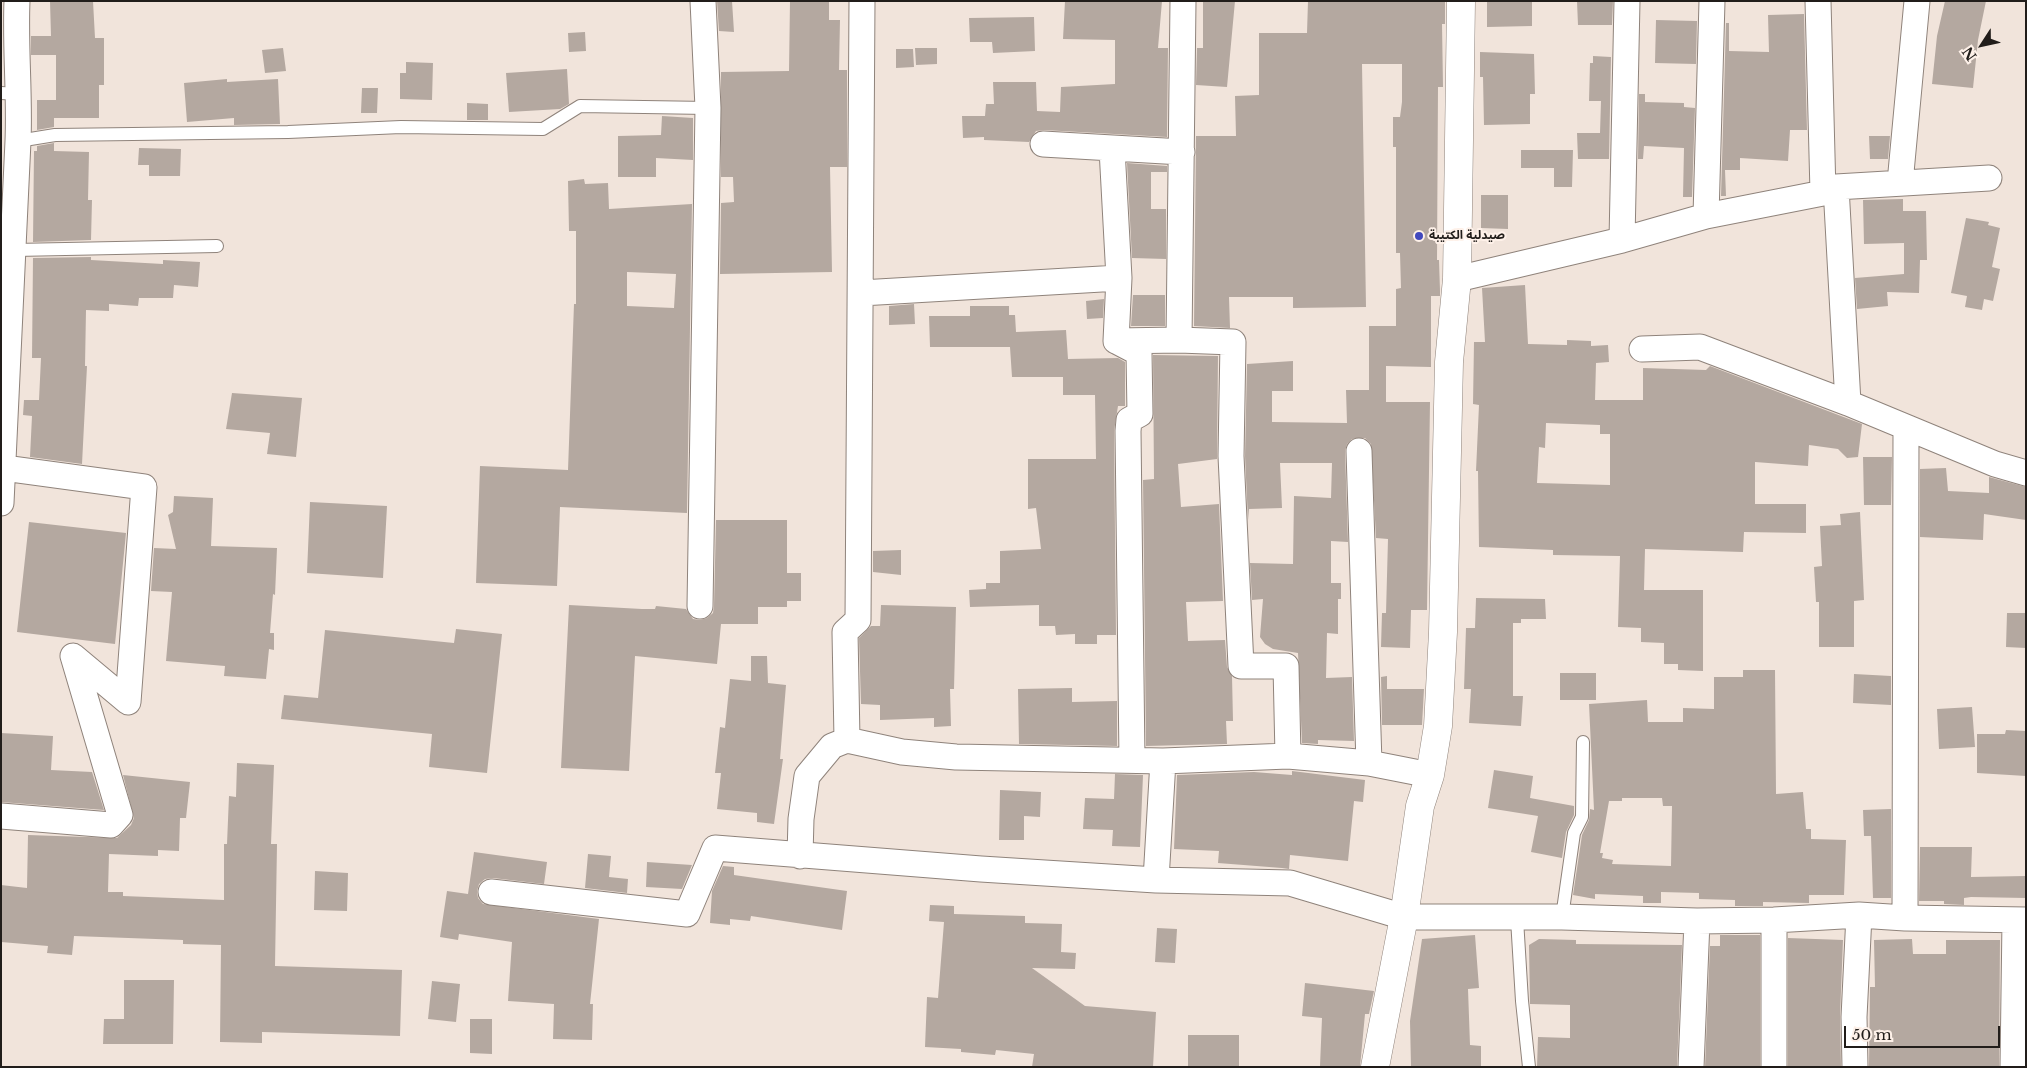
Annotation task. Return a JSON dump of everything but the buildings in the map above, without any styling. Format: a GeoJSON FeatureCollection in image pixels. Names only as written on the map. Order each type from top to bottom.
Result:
{"type":"FeatureCollection","features":[{"type":"Feature","properties":{"kind":"street"},"geometry":{"type":"LineString","coordinates":[[1,503],[15,250],[18,142],[11,93],[17,1]]}},
{"type":"Feature","properties":{"kind":"street"},"geometry":{"type":"LineString","coordinates":[[700,606],[708,108],[703,1]]}},
{"type":"Feature","properties":{"kind":"street"},"geometry":{"type":"LineString","coordinates":[[847,740],[846,632],[858,620],[862,1]]}},
{"type":"Feature","properties":{"kind":"street"},"geometry":{"type":"LineString","coordinates":[[1179,340],[1183,1]]}},
{"type":"Feature","properties":{"kind":"street"},"geometry":{"type":"LineString","coordinates":[[1374,1067],[1404,917],[1420,806],[1430,775],[1438,726],[1443,632],[1449,362],[1457,279],[1461,1]]}},
{"type":"Feature","properties":{"kind":"street"},"geometry":{"type":"LineString","coordinates":[[1622,240],[1627,1]]}},
{"type":"Feature","properties":{"kind":"street"},"geometry":{"type":"LineString","coordinates":[[1706,216],[1712,1]]}},
{"type":"Feature","properties":{"kind":"street"},"geometry":{"type":"LineString","coordinates":[[1818,1],[1830,190],[1848,403]]}},
{"type":"Feature","properties":{"kind":"street"},"geometry":{"type":"LineString","coordinates":[[1900,183],[1917,1]]}},
{"type":"Feature","properties":{"kind":"street"},"geometry":{"type":"LineString","coordinates":[[1043,144],[1182,152]]}},
{"type":"Feature","properties":{"kind":"street"},"geometry":{"type":"LineString","coordinates":[[1112,149],[1119,278],[1116,341]]}},
{"type":"Feature","properties":{"kind":"street"},"geometry":{"type":"LineString","coordinates":[[1457,279],[1622,240],[1706,216],[1830,190],[1900,183],[1989,178]]}},
{"type":"Feature","properties":{"kind":"street"},"geometry":{"type":"LineString","coordinates":[[861,293],[1119,278]]}},
{"type":"Feature","properties":{"kind":"street"},"geometry":{"type":"LineString","coordinates":[[1116,341],[1179,340],[1233,342],[1231,456],[1241,666],[1286,666],[1288,756]]}},
{"type":"Feature","properties":{"kind":"street"},"geometry":{"type":"LineString","coordinates":[[1116,341],[1139,353],[1140,414],[1128,420],[1132,760]]}},
{"type":"Feature","properties":{"kind":"street"},"geometry":{"type":"LineString","coordinates":[[1642,349],[1700,347],[1848,403],[1995,464],[2026,474]]}},
{"type":"Feature","properties":{"kind":"street"},"geometry":{"type":"LineString","coordinates":[[1906,428],[1906,918]]}},
{"type":"Feature","properties":{"kind":"street"},"geometry":{"type":"LineString","coordinates":[[1359,451],[1370,764]]}},
{"type":"Feature","properties":{"kind":"street"},"geometry":{"type":"LineString","coordinates":[[1,816],[111,825],[120,815],[73,656],[128,702],[144,487],[4,468]]}},
{"type":"Feature","properties":{"kind":"street"},"geometry":{"type":"LineString","coordinates":[[800,856],[801,819],[807,776],[832,746],[847,740],[902,752],[956,757],[1163,761],[1288,756],[1370,764],[1430,775]]}},
{"type":"Feature","properties":{"kind":"street"},"geometry":{"type":"LineString","coordinates":[[1156,880],[1163,761]]}},
{"type":"Feature","properties":{"kind":"street"},"geometry":{"type":"LineString","coordinates":[[491,892],[687,914],[714,848],[800,856],[1156,880],[1290,883],[1404,917],[1562,917],[1697,921],[1774,920],[1858,915],[1906,918],[2020,920],[2013,1067]]}},
{"type":"Feature","properties":{"kind":"street"},"geometry":{"type":"LineString","coordinates":[[1855,1067],[1854,1017],[1858,915]]}},
{"type":"Feature","properties":{"kind":"street"},"geometry":{"type":"LineString","coordinates":[[1774,920],[1774,1067]]}},
{"type":"Feature","properties":{"kind":"street"},"geometry":{"type":"LineString","coordinates":[[1691,1067],[1697,921]]}},
{"type":"Feature","properties":{"kind":"lane"},"geometry":{"type":"LineString","coordinates":[[18,142],[55,135],[288,132],[401,128],[543,129],[580,106],[708,108]]}},
{"type":"Feature","properties":{"kind":"lane"},"geometry":{"type":"LineString","coordinates":[[15,250],[217,246]]}},
{"type":"Feature","properties":{"kind":"lane"},"geometry":{"type":"LineString","coordinates":[[1562,917],[1574,833],[1582,817],[1583,742]]}},
{"type":"Feature","properties":{"kind":"lane"},"geometry":{"type":"LineString","coordinates":[[1517,918],[1522,1001],[1529,1067]]}},
{"type":"Feature","properties":{"kind":"place","name":"صيدلية الكتيبة"},"geometry":{"type":"Point","coordinates":[1419,236]}}]}
